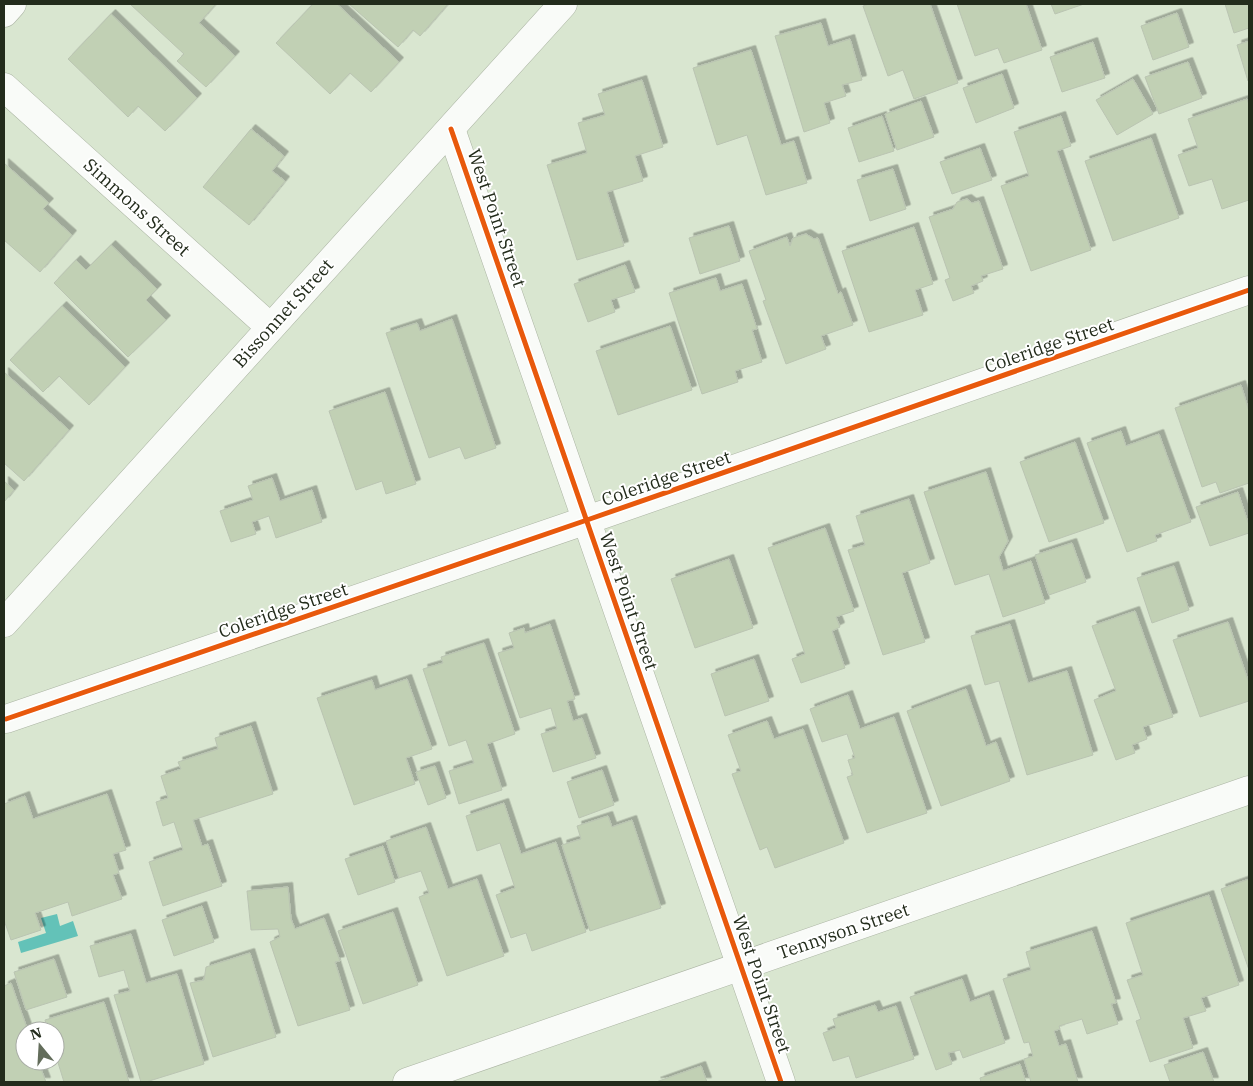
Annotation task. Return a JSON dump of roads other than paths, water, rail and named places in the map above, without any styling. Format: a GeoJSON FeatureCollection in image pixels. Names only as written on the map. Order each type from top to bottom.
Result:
{"type":"FeatureCollection","features":[{"type":"Feature","properties":{"kind":"street"},"geometry":{"type":"LineString","coordinates":[[4,13],[12,4]]}},
{"type":"Feature","properties":{"kind":"street","name":"Bissonnet Street"},"geometry":{"type":"LineString","coordinates":[[4,623],[563,4]]}},
{"type":"Feature","properties":{"kind":"street","name":"Simmons Street"},"geometry":{"type":"LineString","coordinates":[[4,87],[270,327]]}},
{"type":"Feature","properties":{"kind":"street","name":"West Point Street"},"geometry":{"type":"LineString","coordinates":[[451,129],[781,1082]]}},
{"type":"Feature","properties":{"kind":"street","name":"Coleridge Street"},"geometry":{"type":"LineString","coordinates":[[6,719],[1249,290]]}},
{"type":"Feature","properties":{"kind":"street","name":"Tennyson Street"},"geometry":{"type":"LineString","coordinates":[[408,1082],[1249,790]]}},
{"type":"Feature","properties":{"kind":"water"},"geometry":{"type":"Polygon","coordinates":[[[57,914],[60,926],[73,921],[78,936],[21,953],[18,942],[46,933],[41,918],[57,914]]]}}]}
